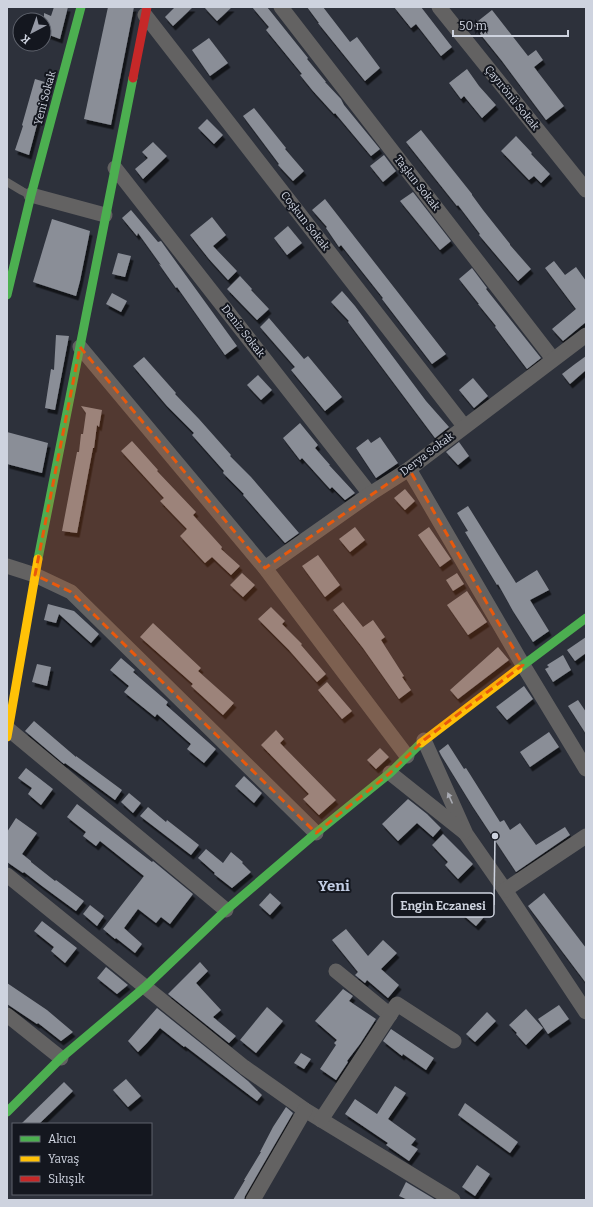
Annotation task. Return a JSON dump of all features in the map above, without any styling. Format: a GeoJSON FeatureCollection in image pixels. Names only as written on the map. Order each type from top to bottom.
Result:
{"type":"FeatureCollection","features":[{"type":"Feature","properties":{"kind":"street","name":"Yeni Sokak"},"geometry":{"type":"LineString","coordinates":[[7,295],[31,195],[81,7]]}},
{"type":"Feature","properties":{"kind":"street","name":"Taşkın Sokak"},"geometry":{"type":"LineString","coordinates":[[281,7],[553,359]]}},
{"type":"Feature","properties":{"kind":"street","name":"Çayırönü Sokak"},"geometry":{"type":"LineString","coordinates":[[439,7],[586,190]]}},
{"type":"Feature","properties":{"kind":"street"},"geometry":{"type":"LineString","coordinates":[[146,11],[35,575],[8,731],[226,910]]}},
{"type":"Feature","properties":{"kind":"street","name":"Coşkun Sokak"},"geometry":{"type":"LineString","coordinates":[[146,11],[464,426]]}},
{"type":"Feature","properties":{"kind":"street","name":"Deniz Sokak"},"geometry":{"type":"LineString","coordinates":[[115,168],[370,494]]}},
{"type":"Feature","properties":{"kind":"street"},"geometry":{"type":"LineString","coordinates":[[31,195],[105,215]]}},
{"type":"Feature","properties":{"kind":"street","name":"Derya Sokak"},"geometry":{"type":"LineString","coordinates":[[265,568],[370,494],[409,469],[586,335]]}},
{"type":"Feature","properties":{"kind":"street"},"geometry":{"type":"LineString","coordinates":[[80,347],[265,568],[408,756]]}},
{"type":"Feature","properties":{"kind":"street"},"geometry":{"type":"LineString","coordinates":[[409,469],[523,665],[586,769]]}},
{"type":"Feature","properties":{"kind":"street"},"geometry":{"type":"LineString","coordinates":[[7,566],[35,575],[71,592],[316,833]]}},
{"type":"Feature","properties":{"kind":"street"},"geometry":{"type":"LineString","coordinates":[[7,1112],[61,1058],[145,987],[226,910],[316,833],[390,773],[424,740],[586,618]]}},
{"type":"Feature","properties":{"kind":"street"},"geometry":{"type":"LineString","coordinates":[[424,740],[466,834],[586,1012]]}},
{"type":"Feature","properties":{"kind":"street"},"geometry":{"type":"LineString","coordinates":[[390,773],[466,834]]}},
{"type":"Feature","properties":{"kind":"street"},"geometry":{"type":"LineString","coordinates":[[505,890],[586,836]]}},
{"type":"Feature","properties":{"kind":"street"},"geometry":{"type":"LineString","coordinates":[[7,875],[244,1067],[428,1194],[453,1200]]}},
{"type":"Feature","properties":{"kind":"street"},"geometry":{"type":"LineString","coordinates":[[336,971],[390,1015]]}},
{"type":"Feature","properties":{"kind":"street"},"geometry":{"type":"LineString","coordinates":[[321,1120],[397,1004],[454,1041]]}},
{"type":"Feature","properties":{"kind":"street"},"geometry":{"type":"LineString","coordinates":[[7,1015],[61,1058]]}},
{"type":"Feature","properties":{"kind":"street"},"geometry":{"type":"LineString","coordinates":[[253,1200],[305,1110]]}},
{"type":"Feature","properties":{"kind":"lane"},"geometry":{"type":"LineString","coordinates":[[7,182],[31,195]]}},
{"type":"Feature","properties":{"kind":"highlighted area"},"geometry":{"type":"Polygon","coordinates":[[[80,347],[265,568],[409,469],[523,665],[424,740],[390,773],[316,833],[71,592],[35,575],[80,347]]]}},
{"type":"Feature","properties":{"kind":"building"},"geometry":{"type":"Polygon","coordinates":[[[54,7],[68,7],[60,39],[52,36],[52,13],[54,7]]]}},
{"type":"Feature","properties":{"kind":"building"},"geometry":{"type":"Polygon","coordinates":[[[108,7],[134,7],[111,125],[84,119],[108,7]]]}},
{"type":"Feature","properties":{"kind":"building"},"geometry":{"type":"Polygon","coordinates":[[[175,7],[193,7],[173,26],[165,17],[175,7]]]}},
{"type":"Feature","properties":{"kind":"building"},"geometry":{"type":"Polygon","coordinates":[[[204,7],[232,7],[217,21],[204,7]]]}},
{"type":"Feature","properties":{"kind":"building"},"geometry":{"type":"Polygon","coordinates":[[[252,7],[267,7],[308,58],[307,59],[325,82],[341,99],[344,105],[380,149],[371,156],[335,113],[334,114],[300,75],[302,74],[266,30],[269,27],[252,7]]]}},
{"type":"Feature","properties":{"kind":"building"},"geometry":{"type":"Polygon","coordinates":[[[307,7],[323,7],[350,42],[357,37],[380,68],[365,81],[318,23],[307,7]]]}},
{"type":"Feature","properties":{"kind":"building"},"geometry":{"type":"Polygon","coordinates":[[[394,7],[421,7],[452,47],[441,56],[416,24],[411,28],[394,7]]]}},
{"type":"Feature","properties":{"kind":"building"},"geometry":{"type":"Polygon","coordinates":[[[492,10],[528,56],[536,50],[543,60],[534,67],[564,106],[546,120],[473,25],[492,10]]]}},
{"type":"Feature","properties":{"kind":"building"},"geometry":{"type":"Polygon","coordinates":[[[209,38],[228,63],[210,76],[192,50],[209,38]]]}},
{"type":"Feature","properties":{"kind":"building"},"geometry":{"type":"Polygon","coordinates":[[[467,69],[479,86],[496,105],[482,118],[464,96],[461,99],[449,83],[467,69]]]}},
{"type":"Feature","properties":{"kind":"building"},"geometry":{"type":"Polygon","coordinates":[[[35,79],[48,83],[29,155],[15,150],[35,79]]]}},
{"type":"Feature","properties":{"kind":"building"},"geometry":{"type":"Polygon","coordinates":[[[254,108],[286,148],[285,149],[304,171],[293,181],[278,165],[279,164],[243,116],[254,108]]]}},
{"type":"Feature","properties":{"kind":"building"},"geometry":{"type":"Polygon","coordinates":[[[207,119],[223,135],[214,144],[198,128],[207,119]]]}},
{"type":"Feature","properties":{"kind":"building"},"geometry":{"type":"Polygon","coordinates":[[[421,130],[510,245],[531,269],[518,281],[479,235],[480,234],[458,205],[457,206],[406,142],[421,130]]]}},
{"type":"Feature","properties":{"kind":"building"},"geometry":{"type":"Polygon","coordinates":[[[516,136],[550,174],[541,183],[534,176],[529,180],[501,151],[516,136]]]}},
{"type":"Feature","properties":{"kind":"building"},"geometry":{"type":"Polygon","coordinates":[[[153,142],[167,156],[143,179],[135,169],[148,158],[142,152],[153,142]]]}},
{"type":"Feature","properties":{"kind":"building"},"geometry":{"type":"Polygon","coordinates":[[[384,155],[396,171],[383,182],[370,166],[384,155]]]}},
{"type":"Feature","properties":{"kind":"building"},"geometry":{"type":"Polygon","coordinates":[[[413,192],[451,241],[440,250],[400,201],[413,192]]]}},
{"type":"Feature","properties":{"kind":"building"},"geometry":{"type":"Polygon","coordinates":[[[325,199],[446,354],[432,364],[382,299],[383,298],[341,245],[339,247],[326,228],[327,227],[312,210],[325,199]]]}},
{"type":"Feature","properties":{"kind":"building"},"geometry":{"type":"Polygon","coordinates":[[[131,210],[158,242],[161,241],[237,346],[225,355],[138,233],[137,236],[122,218],[131,210]]]}},
{"type":"Feature","properties":{"kind":"building"},"geometry":{"type":"Polygon","coordinates":[[[212,217],[226,235],[213,246],[237,271],[228,280],[190,235],[212,217]]]}},
{"type":"Feature","properties":{"kind":"building"},"geometry":{"type":"Polygon","coordinates":[[[52,219],[90,231],[76,296],[33,282],[52,219]]]}},
{"type":"Feature","properties":{"kind":"building"},"geometry":{"type":"Polygon","coordinates":[[[288,226],[302,243],[287,255],[274,238],[288,226]]]}},
{"type":"Feature","properties":{"kind":"building"},"geometry":{"type":"Polygon","coordinates":[[[118,253],[131,256],[125,277],[112,274],[118,253]]]}},
{"type":"Feature","properties":{"kind":"building"},"geometry":{"type":"Polygon","coordinates":[[[554,261],[565,275],[576,267],[586,281],[586,322],[563,341],[552,329],[576,309],[545,268],[554,261]]]}},
{"type":"Feature","properties":{"kind":"building"},"geometry":{"type":"Polygon","coordinates":[[[472,268],[487,288],[486,289],[541,358],[527,369],[459,279],[472,268]]]}},
{"type":"Feature","properties":{"kind":"building"},"geometry":{"type":"Polygon","coordinates":[[[240,276],[269,309],[257,320],[227,289],[240,276]]]}},
{"type":"Feature","properties":{"kind":"building"},"geometry":{"type":"Polygon","coordinates":[[[342,291],[355,306],[426,401],[449,427],[435,438],[348,322],[349,321],[331,302],[342,291]]]}},
{"type":"Feature","properties":{"kind":"building"},"geometry":{"type":"Polygon","coordinates":[[[112,293],[127,301],[121,312],[106,304],[112,293]]]}},
{"type":"Feature","properties":{"kind":"building"},"geometry":{"type":"Polygon","coordinates":[[[269,318],[304,359],[308,356],[342,397],[325,411],[291,370],[295,367],[260,327],[269,318]]]}},
{"type":"Feature","properties":{"kind":"building"},"geometry":{"type":"Polygon","coordinates":[[[56,335],[69,336],[55,410],[45,408],[51,369],[54,370],[56,335]]]}},
{"type":"Feature","properties":{"kind":"building"},"geometry":{"type":"Polygon","coordinates":[[[586,356],[586,370],[570,384],[562,374],[586,356]]]}},
{"type":"Feature","properties":{"kind":"building"},"geometry":{"type":"Polygon","coordinates":[[[144,357],[299,533],[285,543],[243,495],[244,494],[223,473],[224,471],[192,435],[194,433],[167,406],[133,366],[144,357]]]}},
{"type":"Feature","properties":{"kind":"building"},"geometry":{"type":"Polygon","coordinates":[[[258,375],[272,390],[261,400],[247,385],[258,375]]]}},
{"type":"Feature","properties":{"kind":"building"},"geometry":{"type":"Polygon","coordinates":[[[473,378],[488,396],[474,408],[459,390],[473,378]]]}},
{"type":"Feature","properties":{"kind":"building"},"geometry":{"type":"Polygon","coordinates":[[[81,406],[102,410],[99,427],[97,425],[94,448],[77,533],[62,531],[77,452],[79,452],[81,434],[83,434],[86,413],[81,406]]]}},
{"type":"Feature","properties":{"kind":"building"},"geometry":{"type":"Polygon","coordinates":[[[300,423],[318,445],[315,448],[355,493],[345,500],[332,487],[330,489],[302,458],[300,460],[283,438],[300,423]]]}},
{"type":"Feature","properties":{"kind":"building"},"geometry":{"type":"Polygon","coordinates":[[[7,432],[48,443],[42,473],[7,464],[7,432]]]}},
{"type":"Feature","properties":{"kind":"building"},"geometry":{"type":"Polygon","coordinates":[[[380,437],[398,463],[376,478],[356,448],[368,439],[371,443],[380,437]]]}},
{"type":"Feature","properties":{"kind":"building"},"geometry":{"type":"Polygon","coordinates":[[[132,441],[158,470],[157,471],[196,512],[193,515],[222,547],[221,549],[240,566],[231,575],[212,557],[205,563],[180,536],[187,529],[160,501],[164,498],[121,451],[132,441]]]}},
{"type":"Feature","properties":{"kind":"building"},"geometry":{"type":"Polygon","coordinates":[[[459,442],[469,456],[458,465],[446,452],[459,442]]]}},
{"type":"Feature","properties":{"kind":"building"},"geometry":{"type":"Polygon","coordinates":[[[405,489],[415,501],[405,510],[394,498],[405,489]]]}},
{"type":"Feature","properties":{"kind":"building"},"geometry":{"type":"Polygon","coordinates":[[[468,506],[516,583],[537,570],[549,590],[530,600],[549,631],[533,642],[465,532],[468,531],[457,513],[468,506]]]}},
{"type":"Feature","properties":{"kind":"building"},"geometry":{"type":"Polygon","coordinates":[[[355,527],[365,540],[350,552],[339,539],[355,527]]]}},
{"type":"Feature","properties":{"kind":"building"},"geometry":{"type":"Polygon","coordinates":[[[429,527],[451,559],[440,567],[418,535],[429,527]]]}},
{"type":"Feature","properties":{"kind":"building"},"geometry":{"type":"Polygon","coordinates":[[[318,555],[340,585],[325,597],[302,566],[318,555]]]}},
{"type":"Feature","properties":{"kind":"building"},"geometry":{"type":"Polygon","coordinates":[[[242,573],[255,585],[243,597],[230,585],[242,573]]]}},
{"type":"Feature","properties":{"kind":"building"},"geometry":{"type":"Polygon","coordinates":[[[457,573],[464,584],[453,591],[446,580],[457,573]]]}},
{"type":"Feature","properties":{"kind":"building"},"geometry":{"type":"Polygon","coordinates":[[[467,591],[487,622],[468,635],[447,605],[467,591]]]}},
{"type":"Feature","properties":{"kind":"building"},"geometry":{"type":"Polygon","coordinates":[[[343,602],[363,627],[373,620],[385,637],[381,640],[404,676],[402,677],[411,690],[399,699],[363,648],[333,610],[343,602]]]}},
{"type":"Feature","properties":{"kind":"building"},"geometry":{"type":"Polygon","coordinates":[[[48,604],[74,611],[99,634],[91,643],[59,614],[56,623],[44,620],[48,604]]]}},
{"type":"Feature","properties":{"kind":"building"},"geometry":{"type":"Polygon","coordinates":[[[271,607],[285,621],[282,624],[302,644],[301,645],[326,674],[317,682],[289,650],[258,619],[271,607]]]}},
{"type":"Feature","properties":{"kind":"building"},"geometry":{"type":"Polygon","coordinates":[[[153,623],[201,668],[198,671],[234,703],[223,715],[191,686],[193,684],[140,637],[153,623]]]}},
{"type":"Feature","properties":{"kind":"building"},"geometry":{"type":"Polygon","coordinates":[[[586,637],[586,653],[575,661],[567,650],[586,637]]]}},
{"type":"Feature","properties":{"kind":"building"},"geometry":{"type":"Polygon","coordinates":[[[498,647],[509,660],[458,699],[450,690],[498,647]]]}},
{"type":"Feature","properties":{"kind":"building"},"geometry":{"type":"Polygon","coordinates":[[[563,655],[571,670],[553,682],[545,669],[549,667],[547,665],[563,655]]]}},
{"type":"Feature","properties":{"kind":"building"},"geometry":{"type":"Polygon","coordinates":[[[121,658],[135,670],[133,672],[168,702],[166,705],[216,749],[204,763],[187,749],[191,744],[157,714],[155,717],[124,692],[129,686],[110,670],[121,658]]]}},
{"type":"Feature","properties":{"kind":"building"},"geometry":{"type":"Polygon","coordinates":[[[37,664],[51,667],[47,686],[32,682],[37,664]]]}},
{"type":"Feature","properties":{"kind":"building"},"geometry":{"type":"Polygon","coordinates":[[[327,682],[352,711],[342,719],[318,690],[327,682]]]}},
{"type":"Feature","properties":{"kind":"building"},"geometry":{"type":"Polygon","coordinates":[[[524,686],[533,699],[507,720],[496,707],[524,686]]]}},
{"type":"Feature","properties":{"kind":"building"},"geometry":{"type":"Polygon","coordinates":[[[578,700],[586,712],[586,734],[568,706],[578,700]]]}},
{"type":"Feature","properties":{"kind":"building"},"geometry":{"type":"Polygon","coordinates":[[[34,721],[76,757],[122,790],[115,800],[65,763],[64,764],[25,731],[34,721]]]}},
{"type":"Feature","properties":{"kind":"building"},"geometry":{"type":"Polygon","coordinates":[[[276,730],[284,739],[280,743],[336,800],[319,815],[303,799],[309,794],[261,745],[276,730]]]}},
{"type":"Feature","properties":{"kind":"building"},"geometry":{"type":"Polygon","coordinates":[[[549,732],[559,747],[530,767],[520,752],[549,732]]]}},
{"type":"Feature","properties":{"kind":"building"},"geometry":{"type":"Polygon","coordinates":[[[448,744],[464,769],[466,768],[500,822],[504,820],[510,830],[520,823],[536,845],[565,827],[570,835],[516,872],[441,755],[439,751],[448,744]]]}},
{"type":"Feature","properties":{"kind":"building"},"geometry":{"type":"Polygon","coordinates":[[[380,748],[389,757],[376,769],[367,760],[380,748]]]}},
{"type":"Feature","properties":{"kind":"building"},"geometry":{"type":"Polygon","coordinates":[[[26,768],[53,789],[41,805],[28,794],[32,788],[18,778],[26,768]]]}},
{"type":"Feature","properties":{"kind":"building"},"geometry":{"type":"Polygon","coordinates":[[[244,776],[262,793],[254,803],[235,786],[244,776]]]}},
{"type":"Feature","properties":{"kind":"building"},"geometry":{"type":"Polygon","coordinates":[[[129,793],[141,803],[133,813],[121,802],[129,793]]]}},
{"type":"Feature","properties":{"kind":"building"},"geometry":{"type":"Polygon","coordinates":[[[408,799],[427,814],[441,828],[433,837],[417,823],[398,841],[382,824],[408,799]]]}},
{"type":"Feature","properties":{"kind":"building"},"geometry":{"type":"Polygon","coordinates":[[[77,804],[152,862],[153,861],[193,894],[170,924],[161,917],[156,923],[138,909],[124,928],[142,944],[135,953],[103,929],[144,876],[100,841],[96,846],[83,836],[86,832],[67,817],[77,804]]]}},
{"type":"Feature","properties":{"kind":"building"},"geometry":{"type":"Polygon","coordinates":[[[148,807],[166,822],[167,820],[199,845],[191,855],[140,816],[148,807]]]}},
{"type":"Feature","properties":{"kind":"building"},"geometry":{"type":"Polygon","coordinates":[[[16,818],[37,833],[22,854],[55,881],[56,880],[84,901],[76,911],[24,872],[23,873],[7,862],[7,832],[16,818]]]}},
{"type":"Feature","properties":{"kind":"building"},"geometry":{"type":"Polygon","coordinates":[[[443,834],[473,864],[458,879],[445,865],[448,862],[432,845],[443,834]]]}},
{"type":"Feature","properties":{"kind":"building"},"geometry":{"type":"Polygon","coordinates":[[[206,849],[223,863],[231,852],[243,862],[242,863],[251,872],[232,888],[214,874],[215,873],[198,858],[206,849]]]}},
{"type":"Feature","properties":{"kind":"building"},"geometry":{"type":"Polygon","coordinates":[[[270,893],[281,903],[270,915],[259,905],[270,893]]]}},
{"type":"Feature","properties":{"kind":"building"},"geometry":{"type":"Polygon","coordinates":[[[544,893],[586,948],[586,983],[528,906],[544,893]]]}},
{"type":"Feature","properties":{"kind":"building"},"geometry":{"type":"Polygon","coordinates":[[[90,905],[104,916],[97,926],[83,914],[90,905]]]}},
{"type":"Feature","properties":{"kind":"building"},"geometry":{"type":"Polygon","coordinates":[[[470,905],[484,917],[476,926],[462,914],[470,905]]]}},
{"type":"Feature","properties":{"kind":"building"},"geometry":{"type":"Polygon","coordinates":[[[42,921],[77,948],[65,963],[51,951],[54,947],[34,931],[42,921]]]}},
{"type":"Feature","properties":{"kind":"building"},"geometry":{"type":"Polygon","coordinates":[[[346,929],[368,956],[383,940],[397,953],[381,969],[399,985],[388,998],[367,980],[365,983],[355,975],[358,972],[332,940],[346,929]]]}},
{"type":"Feature","properties":{"kind":"building"},"geometry":{"type":"Polygon","coordinates":[[[200,962],[208,971],[196,983],[221,1010],[213,1017],[236,1036],[229,1043],[168,994],[200,962]]]}},
{"type":"Feature","properties":{"kind":"building"},"geometry":{"type":"Polygon","coordinates":[[[106,967],[128,985],[117,994],[97,978],[106,967]]]}},
{"type":"Feature","properties":{"kind":"building"},"geometry":{"type":"Polygon","coordinates":[[[7,983],[47,1010],[73,1032],[61,1041],[38,1023],[37,1024],[7,1004],[7,983]]]}},
{"type":"Feature","properties":{"kind":"building"},"geometry":{"type":"Polygon","coordinates":[[[343,989],[353,996],[349,1001],[376,1019],[347,1061],[348,1062],[336,1080],[320,1069],[336,1045],[334,1043],[337,1040],[315,1021],[343,989]]]}},
{"type":"Feature","properties":{"kind":"building"},"geometry":{"type":"Polygon","coordinates":[[[559,1005],[569,1019],[548,1034],[538,1019],[559,1005]]]}},
{"type":"Feature","properties":{"kind":"building"},"geometry":{"type":"Polygon","coordinates":[[[267,1007],[283,1021],[256,1053],[240,1040],[267,1007]]]}},
{"type":"Feature","properties":{"kind":"building"},"geometry":{"type":"Polygon","coordinates":[[[157,1008],[248,1081],[262,1095],[257,1101],[160,1028],[138,1052],[128,1041],[157,1008]]]}},
{"type":"Feature","properties":{"kind":"building"},"geometry":{"type":"Polygon","coordinates":[[[526,1009],[543,1028],[526,1045],[509,1025],[526,1009]]]}},
{"type":"Feature","properties":{"kind":"building"},"geometry":{"type":"Polygon","coordinates":[[[487,1012],[496,1021],[475,1042],[466,1034],[487,1012]]]}},
{"type":"Feature","properties":{"kind":"building"},"geometry":{"type":"Polygon","coordinates":[[[391,1029],[434,1058],[426,1070],[403,1054],[402,1056],[383,1041],[391,1029]]]}},
{"type":"Feature","properties":{"kind":"building"},"geometry":{"type":"Polygon","coordinates":[[[301,1053],[311,1059],[304,1069],[294,1063],[301,1053]]]}},
{"type":"Feature","properties":{"kind":"building"},"geometry":{"type":"Polygon","coordinates":[[[126,1079],[141,1096],[128,1107],[113,1090],[126,1079]]]}},
{"type":"Feature","properties":{"kind":"building"},"geometry":{"type":"Polygon","coordinates":[[[64,1082],[73,1091],[40,1123],[22,1123],[64,1082]]]}},
{"type":"Feature","properties":{"kind":"building"},"geometry":{"type":"Polygon","coordinates":[[[395,1086],[406,1093],[388,1119],[416,1139],[411,1145],[418,1149],[409,1161],[386,1145],[388,1143],[345,1114],[355,1099],[377,1114],[395,1086]]]}},
{"type":"Feature","properties":{"kind":"building"},"geometry":{"type":"Polygon","coordinates":[[[465,1103],[518,1142],[510,1153],[458,1115],[465,1103]]]}},
{"type":"Feature","properties":{"kind":"building"},"geometry":{"type":"Polygon","coordinates":[[[286,1107],[293,1113],[244,1200],[233,1200],[261,1152],[273,1127],[286,1107]]]}},
{"type":"Feature","properties":{"kind":"building"},"geometry":{"type":"Polygon","coordinates":[[[477,1165],[490,1174],[475,1196],[462,1187],[477,1165]]]}},
{"type":"Feature","properties":{"kind":"building"},"geometry":{"type":"Polygon","coordinates":[[[406,1182],[436,1200],[408,1200],[399,1196],[406,1182]]]}},
{"type":"Feature","properties":{"kind":"traffic: fast"},"geometry":{"type":"LineString","coordinates":[[7,295],[31,195],[81,7]]}},
{"type":"Feature","properties":{"kind":"traffic: fast"},"geometry":{"type":"LineString","coordinates":[[38,559],[133,78]]}},
{"type":"Feature","properties":{"kind":"traffic: fast"},"geometry":{"type":"LineString","coordinates":[[518,669],[586,618]]}},
{"type":"Feature","properties":{"kind":"traffic: fast"},"geometry":{"type":"LineString","coordinates":[[7,1112],[61,1058],[145,987],[226,910],[316,833],[390,773],[421,743]]}},
{"type":"Feature","properties":{"kind":"traffic: slow"},"geometry":{"type":"LineString","coordinates":[[7,737],[38,559]]}},
{"type":"Feature","properties":{"kind":"traffic: slow"},"geometry":{"type":"LineString","coordinates":[[421,743],[518,669]]}},
{"type":"Feature","properties":{"kind":"traffic: jam"},"geometry":{"type":"LineString","coordinates":[[133,78],[147,7]]}},
{"type":"Feature","properties":{"kind":"place","name":"Engin Eczanesi"},"geometry":{"type":"Point","coordinates":[495,836]}},
{"type":"Feature","properties":{"kind":"district","name":"Yeni"},"geometry":{"type":"Point","coordinates":[334,886]}}]}
